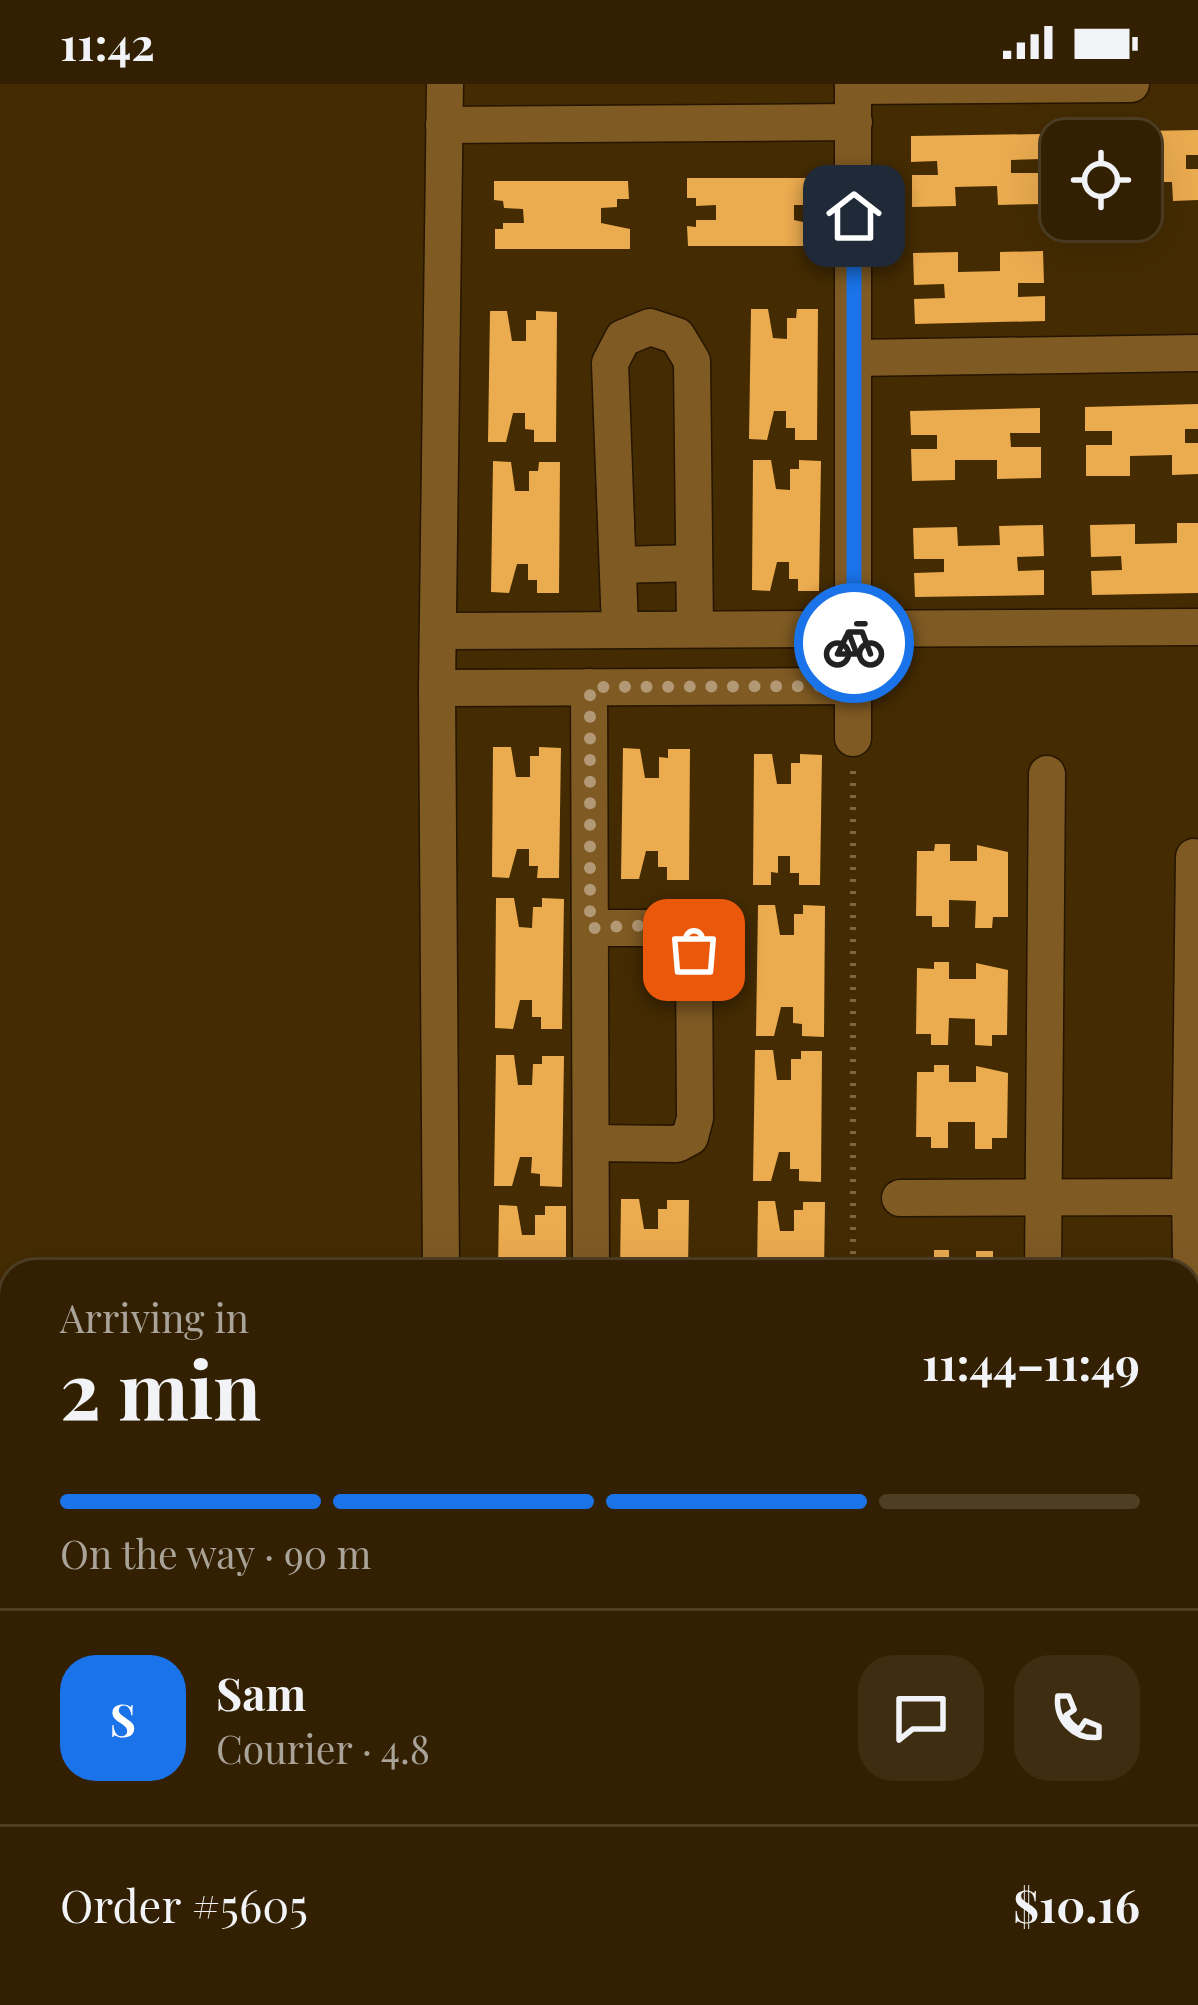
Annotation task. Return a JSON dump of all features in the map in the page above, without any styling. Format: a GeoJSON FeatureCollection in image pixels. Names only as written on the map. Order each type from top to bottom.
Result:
{"type":"FeatureCollection","features":[{"type":"Feature","properties":{"kind":"street"},"geometry":{"type":"LineString","coordinates":[[441,1260],[437,688],[445,84]]}},
{"type":"Feature","properties":{"kind":"street"},"geometry":{"type":"LineString","coordinates":[[444,125],[1131,84]]}},
{"type":"Feature","properties":{"kind":"street"},"geometry":{"type":"LineString","coordinates":[[853,98],[853,738]]}},
{"type":"Feature","properties":{"kind":"street"},"geometry":{"type":"LineString","coordinates":[[620,628],[610,363],[623,338],[650,327],[677,336],[692,361],[695,628]]}},
{"type":"Feature","properties":{"kind":"street"},"geometry":{"type":"LineString","coordinates":[[854,358],[1198,353]]}},
{"type":"Feature","properties":{"kind":"street"},"geometry":{"type":"LineString","coordinates":[[618,565],[694,563]]}},
{"type":"Feature","properties":{"kind":"street"},"geometry":{"type":"LineString","coordinates":[[439,631],[1198,627]]}},
{"type":"Feature","properties":{"kind":"street"},"geometry":{"type":"LineString","coordinates":[[437,688],[853,686]]}},
{"type":"Feature","properties":{"kind":"street"},"geometry":{"type":"LineString","coordinates":[[590,687],[591,1260]]}},
{"type":"Feature","properties":{"kind":"street"},"geometry":{"type":"LineString","coordinates":[[1042,1260],[1047,774]]}},
{"type":"Feature","properties":{"kind":"street"},"geometry":{"type":"LineString","coordinates":[[1193,857],[1195,1260]]}},
{"type":"Feature","properties":{"kind":"street"},"geometry":{"type":"LineString","coordinates":[[590,928],[672,928],[686,935],[694,958],[695,1118],[690,1137],[677,1144],[591,1143]]}},
{"type":"Feature","properties":{"kind":"street"},"geometry":{"type":"LineString","coordinates":[[900,1198],[1194,1197]]}},
{"type":"Feature","properties":{"kind":"path"},"geometry":{"type":"LineString","coordinates":[[853,738],[853,1260]]}},
{"type":"Feature","properties":{"kind":"building"},"geometry":{"type":"Polygon","coordinates":[[[1198,130],[1198,155],[1186,155],[1186,169],[1198,169],[1198,200],[1173,201],[1172,182],[1161,182],[1161,131],[1198,130]]]}},
{"type":"Feature","properties":{"kind":"building"},"geometry":{"type":"Polygon","coordinates":[[[1041,134],[1041,159],[1011,160],[1011,173],[1041,173],[1041,204],[998,205],[997,186],[955,187],[956,206],[912,207],[912,175],[938,175],[937,161],[911,162],[911,136],[1041,134]]]}},
{"type":"Feature","properties":{"kind":"building"},"geometry":{"type":"Polygon","coordinates":[[[687,178],[821,178],[821,196],[810,196],[810,205],[794,205],[794,220],[822,226],[822,246],[688,246],[687,226],[696,227],[696,220],[716,220],[716,205],[696,206],[696,198],[687,198],[687,178]]]}},
{"type":"Feature","properties":{"kind":"building"},"geometry":{"type":"Polygon","coordinates":[[[494,181],[628,181],[629,199],[617,199],[617,207],[601,208],[601,223],[630,229],[630,249],[495,249],[495,229],[503,229],[503,223],[524,223],[523,209],[504,208],[503,201],[494,200],[494,181]]]}},
{"type":"Feature","properties":{"kind":"building"},"geometry":{"type":"Polygon","coordinates":[[[1043,251],[1044,283],[1018,283],[1018,297],[1045,296],[1045,321],[915,324],[914,299],[945,298],[944,284],[914,285],[913,253],[958,252],[958,272],[1000,271],[1000,252],[1043,251]]]}},
{"type":"Feature","properties":{"kind":"building"},"geometry":{"type":"Polygon","coordinates":[[[751,309],[768,309],[773,338],[787,339],[787,318],[796,318],[797,309],[818,309],[817,440],[795,440],[795,428],[786,428],[786,411],[774,411],[767,440],[749,439],[751,309]]]}},
{"type":"Feature","properties":{"kind":"building"},"geometry":{"type":"Polygon","coordinates":[[[490,311],[507,311],[512,341],[526,341],[526,320],[536,320],[536,311],[557,312],[556,442],[534,442],[534,430],[525,429],[525,413],[513,413],[506,442],[488,442],[490,311]]]}},
{"type":"Feature","properties":{"kind":"building"},"geometry":{"type":"Polygon","coordinates":[[[1198,404],[1198,429],[1185,429],[1185,443],[1198,443],[1198,474],[1172,475],[1172,455],[1130,456],[1130,476],[1086,476],[1086,445],[1112,445],[1112,431],[1085,431],[1085,407],[1198,404]]]}},
{"type":"Feature","properties":{"kind":"building"},"geometry":{"type":"Polygon","coordinates":[[[1040,408],[1040,433],[1010,433],[1011,447],[1041,447],[1041,478],[997,479],[997,460],[955,460],[955,480],[912,481],[911,449],[937,449],[937,435],[911,435],[910,411],[1040,408]]]}},
{"type":"Feature","properties":{"kind":"building"},"geometry":{"type":"Polygon","coordinates":[[[753,460],[771,460],[776,489],[790,490],[790,469],[799,469],[799,460],[821,461],[819,591],[798,591],[798,579],[789,579],[789,562],[777,562],[770,591],[752,590],[753,460]]]}},
{"type":"Feature","properties":{"kind":"building"},"geometry":{"type":"Polygon","coordinates":[[[493,461],[511,462],[515,491],[529,491],[529,471],[538,471],[539,462],[560,462],[559,593],[537,593],[537,580],[528,580],[528,564],[517,564],[509,593],[491,592],[493,461]]]}},
{"type":"Feature","properties":{"kind":"building"},"geometry":{"type":"Polygon","coordinates":[[[1177,523],[1198,523],[1198,593],[1092,595],[1091,571],[1122,570],[1121,556],[1091,557],[1090,525],[1135,524],[1135,544],[1177,543],[1177,523]]]}},
{"type":"Feature","properties":{"kind":"building"},"geometry":{"type":"Polygon","coordinates":[[[1043,525],[1044,556],[1017,557],[1018,571],[1044,570],[1044,595],[915,597],[914,573],[944,572],[944,559],[914,559],[913,528],[957,527],[958,546],[1000,545],[999,526],[1043,525]]]}},
{"type":"Feature","properties":{"kind":"building"},"geometry":{"type":"Polygon","coordinates":[[[493,747],[511,747],[516,777],[530,777],[530,756],[539,756],[539,747],[561,748],[559,878],[537,878],[538,866],[529,866],[529,849],[517,849],[509,878],[492,877],[493,747]]]}},
{"type":"Feature","properties":{"kind":"building"},"geometry":{"type":"Polygon","coordinates":[[[623,748],[640,749],[645,778],[659,778],[659,757],[668,758],[668,749],[690,749],[689,880],[667,880],[667,867],[658,867],[658,851],[646,851],[639,879],[621,879],[623,748]]]}},
{"type":"Feature","properties":{"kind":"building"},"geometry":{"type":"Polygon","coordinates":[[[754,754],[772,754],[777,784],[791,784],[791,763],[800,763],[800,754],[822,755],[820,885],[799,885],[799,873],[790,873],[790,856],[778,856],[778,873],[771,872],[771,885],[753,885],[754,754]]]}},
{"type":"Feature","properties":{"kind":"building"},"geometry":{"type":"Polygon","coordinates":[[[935,844],[950,844],[950,861],[977,861],[977,845],[1008,852],[1008,917],[993,917],[992,928],[975,928],[976,901],[949,900],[949,927],[932,927],[932,916],[916,916],[917,851],[934,851],[935,844]]]}},
{"type":"Feature","properties":{"kind":"building"},"geometry":{"type":"Polygon","coordinates":[[[496,898],[514,898],[519,927],[532,928],[533,907],[542,907],[542,898],[564,899],[562,1029],[541,1029],[541,1017],[532,1017],[532,1000],[520,1000],[513,1029],[495,1028],[496,898]]]}},
{"type":"Feature","properties":{"kind":"building"},"geometry":{"type":"Polygon","coordinates":[[[758,905],[775,905],[780,935],[794,935],[794,914],[803,914],[803,905],[825,906],[824,1037],[802,1036],[802,1024],[793,1023],[793,1007],[781,1007],[774,1036],[756,1036],[758,905]]]}},
{"type":"Feature","properties":{"kind":"building"},"geometry":{"type":"Polygon","coordinates":[[[934,962],[949,962],[949,979],[976,979],[976,963],[1008,970],[1007,1035],[992,1035],[992,1046],[975,1045],[975,1019],[949,1018],[948,1045],[931,1045],[931,1034],[916,1034],[917,968],[934,969],[934,962]]]}},
{"type":"Feature","properties":{"kind":"building"},"geometry":{"type":"Polygon","coordinates":[[[755,1050],[773,1050],[777,1080],[791,1080],[791,1059],[801,1059],[801,1051],[822,1051],[821,1182],[799,1181],[799,1169],[790,1169],[790,1152],[779,1152],[771,1181],[753,1181],[755,1050]]]}},
{"type":"Feature","properties":{"kind":"building"},"geometry":{"type":"Polygon","coordinates":[[[496,1055],[514,1055],[518,1085],[532,1085],[533,1064],[542,1064],[542,1056],[564,1056],[562,1187],[540,1186],[540,1174],[531,1173],[532,1157],[520,1157],[512,1186],[494,1186],[496,1055]]]}},
{"type":"Feature","properties":{"kind":"building"},"geometry":{"type":"Polygon","coordinates":[[[934,1065],[949,1065],[949,1082],[976,1082],[976,1066],[1008,1073],[1007,1138],[992,1138],[992,1149],[975,1149],[975,1122],[948,1122],[948,1148],[931,1148],[931,1137],[916,1137],[917,1072],[934,1072],[934,1065]]]}},
{"type":"Feature","properties":{"kind":"building"},"geometry":{"type":"Polygon","coordinates":[[[621,1199],[639,1199],[644,1229],[658,1229],[658,1209],[667,1209],[667,1200],[689,1200],[688,1260],[620,1260],[621,1199]]]}},
{"type":"Feature","properties":{"kind":"building"},"geometry":{"type":"Polygon","coordinates":[[[758,1201],[775,1201],[780,1231],[794,1231],[794,1210],[803,1210],[803,1202],[825,1202],[824,1260],[757,1260],[758,1201]]]}},
{"type":"Feature","properties":{"kind":"building"},"geometry":{"type":"Polygon","coordinates":[[[499,1205],[517,1206],[522,1235],[535,1235],[535,1215],[545,1215],[545,1206],[566,1206],[566,1260],[498,1260],[499,1205]]]}},
{"type":"Feature","properties":{"kind":"building"},"geometry":{"type":"Polygon","coordinates":[[[934,1250],[949,1250],[949,1260],[917,1260],[917,1257],[934,1257],[934,1250]]]}},
{"type":"Feature","properties":{"kind":"building"},"geometry":{"type":"Polygon","coordinates":[[[976,1251],[993,1251],[993,1258],[1008,1258],[976,1260],[976,1251]]]}},
{"type":"Feature","properties":{"kind":"way so far"},"geometry":{"type":"LineString","coordinates":[[694,950],[686,935],[672,928],[590,928],[590,687],[853,686],[854,643]]}},
{"type":"Feature","properties":{"kind":"route"},"geometry":{"type":"LineString","coordinates":[[854,216],[854,643]]}}]}
